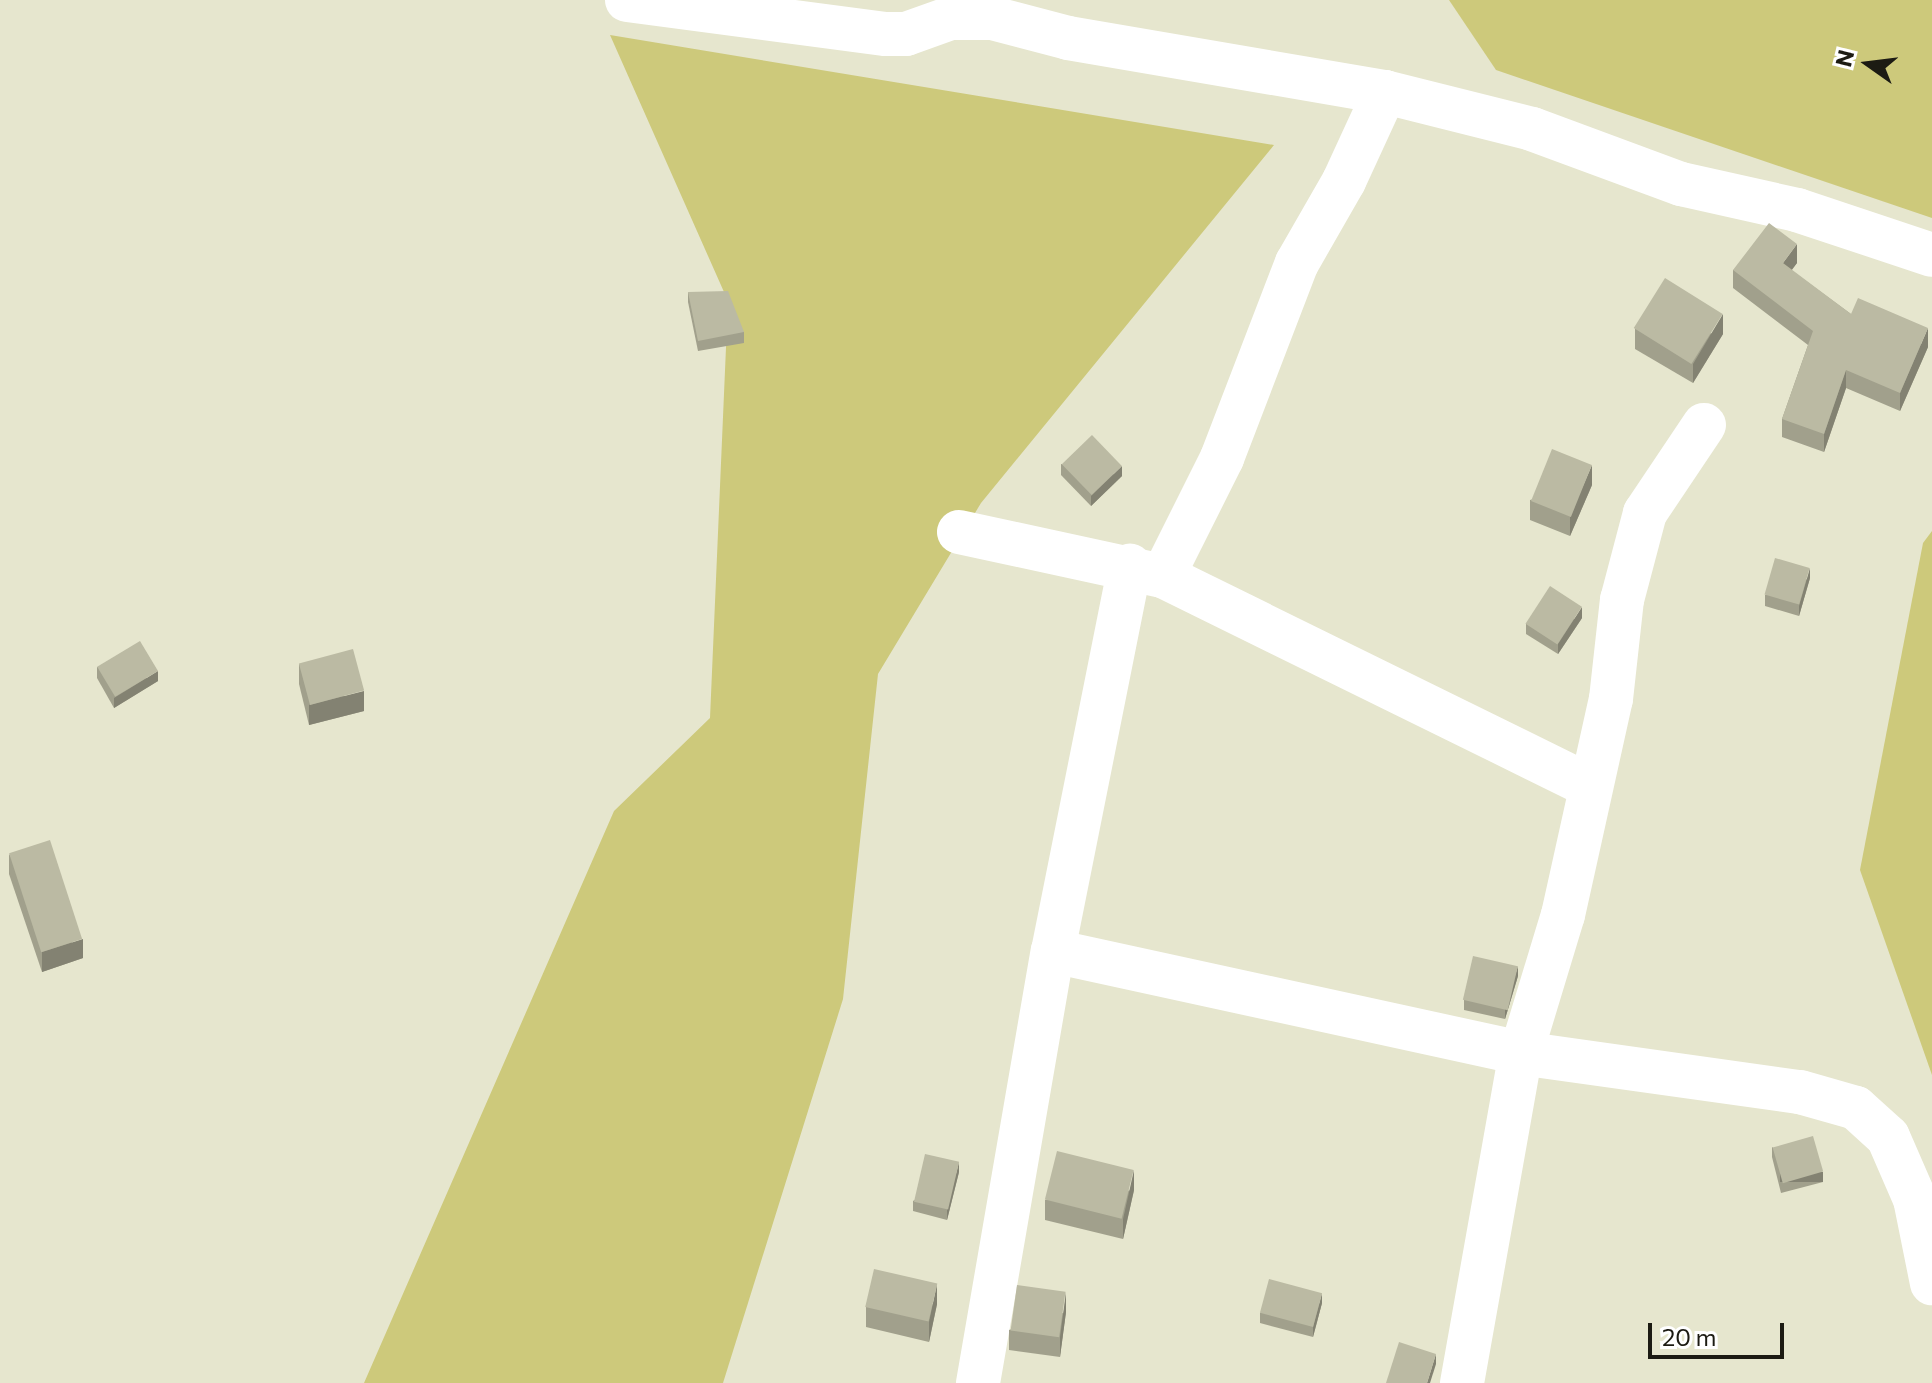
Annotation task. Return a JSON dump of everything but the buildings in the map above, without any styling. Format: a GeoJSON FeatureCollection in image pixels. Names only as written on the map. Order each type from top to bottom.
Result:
{"type":"FeatureCollection","features":[{"type":"Feature","properties":{"kind":"street"},"geometry":{"type":"LineString","coordinates":[[627,0],[886,34],[906,34],[951,18],[992,18],[1068,38],[1385,92],[1532,129],[1681,184],[1797,210],[1932,255]]}},
{"type":"Feature","properties":{"kind":"street"},"geometry":{"type":"LineString","coordinates":[[978,1383],[1053,951],[1147,571],[1222,458],[1297,263],[1344,181],[1385,92]]}},
{"type":"Feature","properties":{"kind":"street"},"geometry":{"type":"LineString","coordinates":[[1462,1383],[1521,1053],[1563,915],[1611,699],[1622,600],[1645,513],[1704,425]]}},
{"type":"Feature","properties":{"kind":"street"},"geometry":{"type":"LineString","coordinates":[[959,532],[1147,571],[1590,786]]}},
{"type":"Feature","properties":{"kind":"street"},"geometry":{"type":"LineString","coordinates":[[1053,951],[1521,1053],[1800,1092],[1856,1108],[1888,1137],[1910,1187],[1932,1283]]}},
{"type":"Feature","properties":{"kind":"shaded area"},"geometry":{"type":"Polygon","coordinates":[[[1449,0],[1932,0],[1932,218],[1496,70],[1449,0]]]}},
{"type":"Feature","properties":{"kind":"shaded area"},"geometry":{"type":"Polygon","coordinates":[[[610,35],[1274,145],[981,503],[878,674],[843,999],[723,1383],[364,1383],[614,811],[710,718],[728,301],[610,35]]]}},
{"type":"Feature","properties":{"kind":"shaded area"},"geometry":{"type":"Polygon","coordinates":[[[1932,531],[1932,1075],[1860,870],[1923,543],[1932,531]]]}}]}
